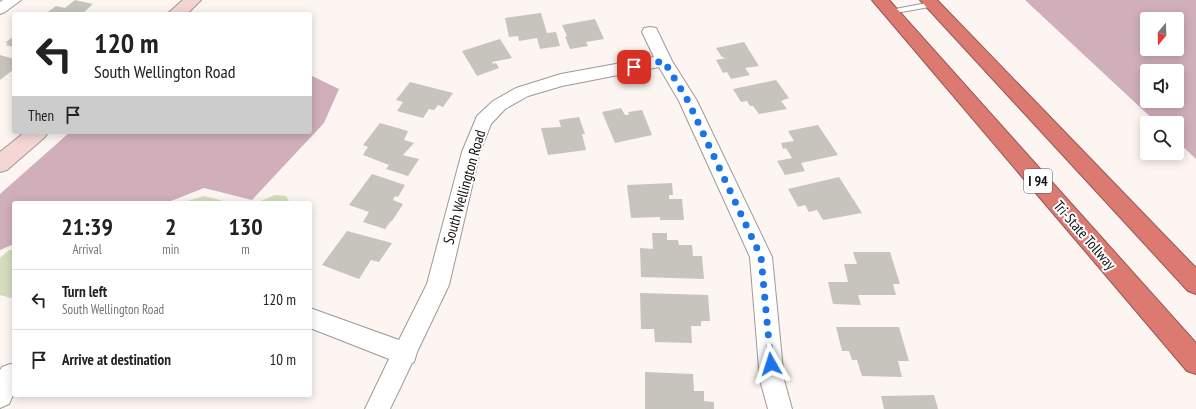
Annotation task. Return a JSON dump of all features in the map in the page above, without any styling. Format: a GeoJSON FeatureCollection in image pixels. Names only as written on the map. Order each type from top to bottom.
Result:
{"type":"FeatureCollection","features":[{"type":"Feature","properties":{"kind":"highway"},"geometry":{"type":"LineString","coordinates":[[930,2],[1196,284]]}},
{"type":"Feature","properties":{"kind":"highway","name":"Tri-State Tollway"},"geometry":{"type":"LineString","coordinates":[[885,6],[1196,362]]}},
{"type":"Feature","properties":{"kind":"main road"},"geometry":{"type":"LineString","coordinates":[[178,12],[193,0]]}},
{"type":"Feature","properties":{"kind":"main road"},"geometry":{"type":"LineString","coordinates":[[0,164],[36,134]]}},
{"type":"Feature","properties":{"kind":"street"},"geometry":{"type":"LineString","coordinates":[[0,9],[14,0]]}},
{"type":"Feature","properties":{"kind":"street"},"geometry":{"type":"LineString","coordinates":[[650,32],[664,61],[688,101],[761,257],[772,380],[780,409]]}},
{"type":"Feature","properties":{"kind":"street","name":"South Wellington Road"},"geometry":{"type":"LineString","coordinates":[[377,409],[406,354],[438,285],[471,152],[483,121],[499,105],[522,92],[561,80],[664,61]]}},
{"type":"Feature","properties":{"kind":"street"},"geometry":{"type":"LineString","coordinates":[[312,319],[406,354]]}},
{"type":"Feature","properties":{"kind":"street"},"geometry":{"type":"LineString","coordinates":[[0,396],[8,374]]}},
{"type":"Feature","properties":{"kind":"lane"},"geometry":{"type":"LineString","coordinates":[[885,6],[930,2]]}},
{"type":"Feature","properties":{"kind":"shaded area"},"geometry":{"type":"Polygon","coordinates":[[[1025,0],[1196,0],[1196,159],[1184,148],[1184,116],[1149,116],[1141,108],[1184,108],[1184,64],[1140,64],[1140,107],[1025,0]]]}},
{"type":"Feature","properties":{"kind":"shaded area"},"geometry":{"type":"Polygon","coordinates":[[[312,76],[339,89],[324,123],[252,200],[204,188],[171,201],[12,201],[12,245],[0,250],[0,194],[68,134],[312,134],[312,76]]]}},
{"type":"Feature","properties":{"kind":"shaded area"},"geometry":{"type":"Polygon","coordinates":[[[275,195],[286,196],[289,201],[261,201],[275,195]]]}},
{"type":"Feature","properties":{"kind":"shaded area"},"geometry":{"type":"Polygon","coordinates":[[[204,196],[223,201],[188,201],[204,196]]]}},
{"type":"Feature","properties":{"kind":"shaded area"},"geometry":{"type":"Polygon","coordinates":[[[9,250],[12,250],[12,298],[0,295],[0,258],[9,250]]]}},
{"type":"Feature","properties":{"kind":"building"},"geometry":{"type":"Polygon","coordinates":[[[75,0],[93,4],[84,12],[48,12],[56,6],[65,8],[75,0]]]}},
{"type":"Feature","properties":{"kind":"building"},"geometry":{"type":"Polygon","coordinates":[[[541,13],[547,33],[556,32],[560,46],[540,49],[537,38],[519,41],[518,36],[509,37],[505,18],[541,13]]]}},
{"type":"Feature","properties":{"kind":"building"},"geometry":{"type":"Polygon","coordinates":[[[595,19],[604,39],[586,42],[588,46],[570,49],[565,37],[567,36],[562,25],[595,19]]]}},
{"type":"Feature","properties":{"kind":"building"},"geometry":{"type":"Polygon","coordinates":[[[12,38],[12,46],[6,45],[8,43],[5,43],[12,38]]]}},
{"type":"Feature","properties":{"kind":"building"},"geometry":{"type":"Polygon","coordinates":[[[500,39],[512,58],[492,62],[493,64],[496,63],[499,68],[477,76],[462,51],[500,39]]]}},
{"type":"Feature","properties":{"kind":"building"},"geometry":{"type":"Polygon","coordinates":[[[744,42],[759,66],[745,68],[750,75],[731,79],[727,72],[723,73],[716,60],[726,58],[722,57],[716,48],[744,42]]]}},
{"type":"Feature","properties":{"kind":"building"},"geometry":{"type":"Polygon","coordinates":[[[0,55],[12,58],[12,71],[0,80],[0,55]]]}},
{"type":"Feature","properties":{"kind":"building"},"geometry":{"type":"Polygon","coordinates":[[[776,80],[789,98],[781,101],[787,109],[759,114],[747,101],[741,102],[733,89],[776,80]]]}},
{"type":"Feature","properties":{"kind":"building"},"geometry":{"type":"Polygon","coordinates":[[[410,82],[453,93],[443,107],[438,105],[434,110],[429,109],[423,118],[397,111],[403,102],[396,100],[410,82]]]}},
{"type":"Feature","properties":{"kind":"building"},"geometry":{"type":"Polygon","coordinates":[[[621,108],[625,115],[629,115],[628,112],[642,110],[652,135],[615,143],[602,112],[621,108]]]}},
{"type":"Feature","properties":{"kind":"building"},"geometry":{"type":"Polygon","coordinates":[[[579,117],[585,134],[582,134],[586,150],[548,155],[541,128],[561,127],[559,120],[579,117]]]}},
{"type":"Feature","properties":{"kind":"building"},"geometry":{"type":"Polygon","coordinates":[[[380,123],[408,131],[404,140],[414,143],[403,155],[419,159],[408,176],[386,169],[389,165],[363,155],[368,147],[363,145],[380,123]]]}},
{"type":"Feature","properties":{"kind":"building"},"geometry":{"type":"Polygon","coordinates":[[[818,125],[838,155],[801,163],[805,171],[785,175],[777,161],[792,158],[786,148],[783,149],[781,143],[794,141],[788,131],[818,125]]]}},
{"type":"Feature","properties":{"kind":"building"},"geometry":{"type":"Polygon","coordinates":[[[372,174],[405,185],[398,197],[395,196],[393,200],[403,204],[385,229],[363,222],[369,212],[349,205],[372,174]]]}},
{"type":"Feature","properties":{"kind":"building"},"geometry":{"type":"Polygon","coordinates":[[[839,177],[862,213],[823,220],[817,210],[809,212],[805,205],[798,207],[788,189],[839,177]]]}},
{"type":"Feature","properties":{"kind":"building"},"geometry":{"type":"Polygon","coordinates":[[[672,183],[673,195],[669,195],[669,199],[682,199],[684,220],[660,220],[660,217],[631,218],[627,185],[672,183]]]}},
{"type":"Feature","properties":{"kind":"building"},"geometry":{"type":"Polygon","coordinates":[[[347,231],[392,243],[379,262],[371,260],[359,279],[322,265],[347,231]]]}},
{"type":"Feature","properties":{"kind":"building"},"geometry":{"type":"Polygon","coordinates":[[[652,233],[667,233],[667,240],[678,240],[679,245],[692,245],[693,256],[702,256],[704,279],[641,277],[640,248],[653,249],[652,233]]]}},
{"type":"Feature","properties":{"kind":"building"},"geometry":{"type":"Polygon","coordinates":[[[853,252],[890,252],[900,284],[893,284],[896,295],[858,295],[861,305],[833,304],[828,282],[848,282],[844,264],[857,264],[853,252]]]}},
{"type":"Feature","properties":{"kind":"building"},"geometry":{"type":"Polygon","coordinates":[[[640,293],[708,295],[710,321],[701,321],[701,326],[691,326],[692,343],[655,342],[654,329],[641,329],[640,293]]]}},
{"type":"Feature","properties":{"kind":"building"},"geometry":{"type":"Polygon","coordinates":[[[836,327],[899,327],[909,361],[898,361],[902,377],[862,376],[857,360],[852,360],[849,351],[842,351],[836,327]]]}},
{"type":"Feature","properties":{"kind":"building"},"geometry":{"type":"Polygon","coordinates":[[[645,372],[693,374],[694,391],[704,391],[704,401],[714,402],[714,409],[645,409],[645,372]]]}},
{"type":"Feature","properties":{"kind":"building"},"geometry":{"type":"Polygon","coordinates":[[[934,395],[938,409],[884,409],[881,396],[934,395]]]}},
{"type":"Feature","properties":{"kind":"route"},"geometry":{"type":"LineString","coordinates":[[634,67],[664,61],[688,101],[761,257],[771,364]]}}]}
